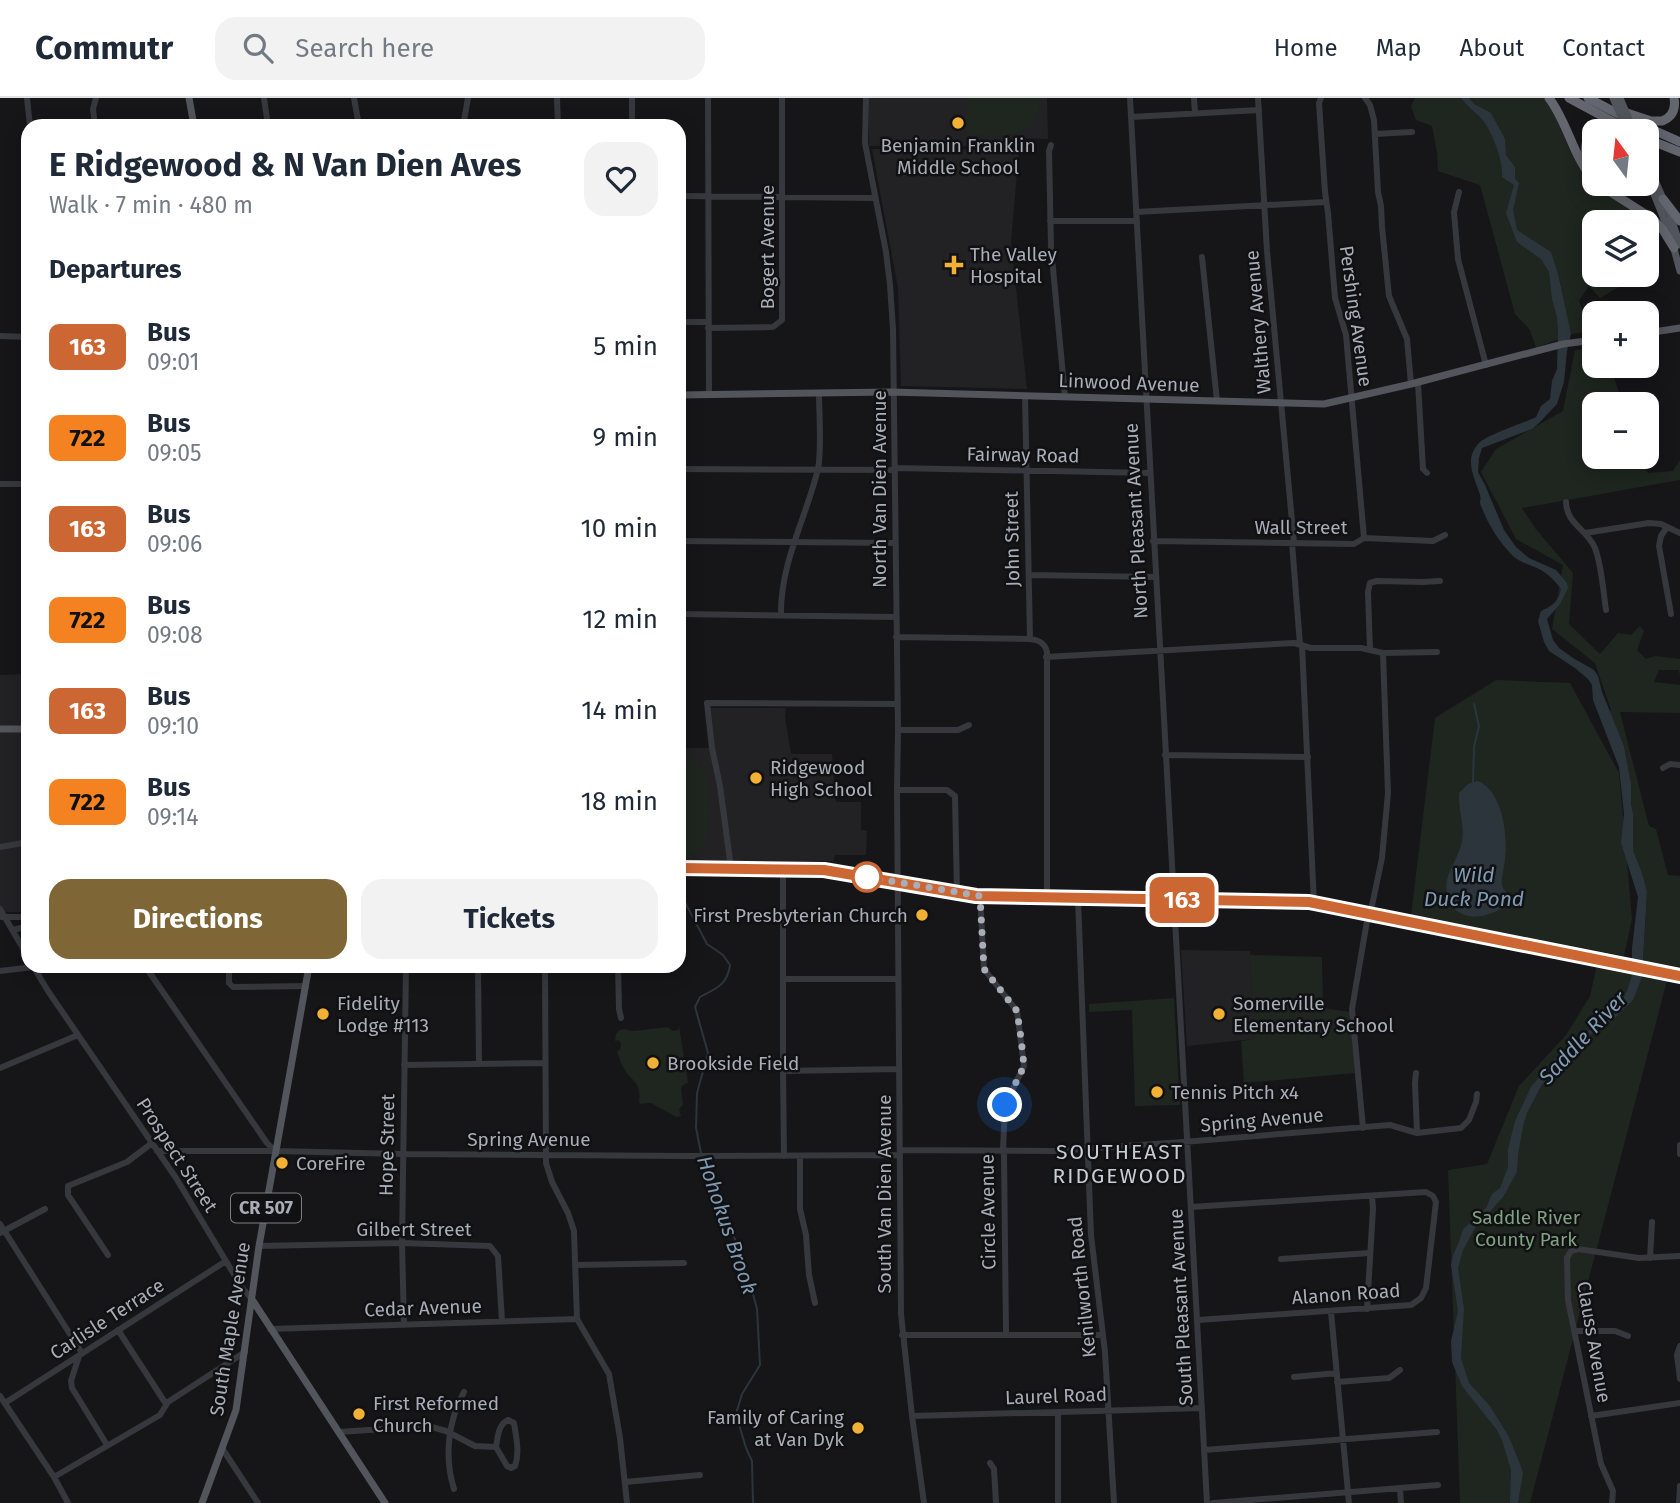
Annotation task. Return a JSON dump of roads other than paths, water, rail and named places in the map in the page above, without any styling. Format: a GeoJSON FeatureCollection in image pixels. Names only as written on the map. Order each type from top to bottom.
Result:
{"type":"FeatureCollection","features":[{"type":"Feature","properties":{"kind":"highway"},"geometry":{"type":"LineString","coordinates":[[1549,98],[1562,117],[1582,162]]}},
{"type":"Feature","properties":{"kind":"highway"},"geometry":{"type":"LineString","coordinates":[[1569,98],[1606,119]]}},
{"type":"Feature","properties":{"kind":"highway"},"geometry":{"type":"LineString","coordinates":[[1592,100],[1657,122],[1671,115],[1675,105],[1674,98]]}},
{"type":"Feature","properties":{"kind":"highway"},"geometry":{"type":"LineString","coordinates":[[1592,100],[1680,142]]}},
{"type":"Feature","properties":{"kind":"highway"},"geometry":{"type":"LineString","coordinates":[[1659,145],[1680,155]]}},
{"type":"Feature","properties":{"kind":"highway"},"geometry":{"type":"LineString","coordinates":[[1617,196],[1653,219],[1677,246]]}},
{"type":"Feature","properties":{"kind":"highway"},"geometry":{"type":"LineString","coordinates":[[1663,199],[1680,221]]}},
{"type":"Feature","properties":{"kind":"main road"},"geometry":{"type":"LineString","coordinates":[[189,98],[193,119]]}},
{"type":"Feature","properties":{"kind":"main road"},"geometry":{"type":"LineString","coordinates":[[1614,98],[1625,119]]}},
{"type":"Feature","properties":{"kind":"main road"},"geometry":{"type":"LineString","coordinates":[[1620,98],[1627,119]]}},
{"type":"Feature","properties":{"kind":"main road"},"geometry":{"type":"LineString","coordinates":[[1659,190],[1677,246],[1680,271]]}},
{"type":"Feature","properties":{"kind":"main road"},"geometry":{"type":"LineString","coordinates":[[1655,196],[1677,246]]}},
{"type":"Feature","properties":{"kind":"main road"},"geometry":{"type":"LineString","coordinates":[[1659,331],[1680,328]]}},
{"type":"Feature","properties":{"kind":"main road","name":"Linwood Avenue"},"geometry":{"type":"LineString","coordinates":[[686,395],[895,392],[1324,404],[1582,342]]}},
{"type":"Feature","properties":{"kind":"main road"},"geometry":{"type":"LineString","coordinates":[[0,729],[21,729]]}},
{"type":"Feature","properties":{"kind":"main road"},"geometry":{"type":"LineString","coordinates":[[686,868],[824,870],[980,896],[1314,904],[1680,976]]}},
{"type":"Feature","properties":{"kind":"main road","name":"South Maple Avenue"},"geometry":{"type":"LineString","coordinates":[[222,1448],[236,1410],[259,1245],[308,973]]}},
{"type":"Feature","properties":{"kind":"main road","name":"Prospect Street"},"geometry":{"type":"LineString","coordinates":[[253,1301],[385,1503]]}},
{"type":"Feature","properties":{"kind":"main road","name":"CR 507"},"geometry":{"type":"LineString","coordinates":[[202,1503],[222,1448]]}},
{"type":"Feature","properties":{"kind":"street"},"geometry":{"type":"LineString","coordinates":[[27,98],[29,119]]}},
{"type":"Feature","properties":{"kind":"street"},"geometry":{"type":"LineString","coordinates":[[94,119],[96,98]]}},
{"type":"Feature","properties":{"kind":"street"},"geometry":{"type":"LineString","coordinates":[[264,98],[267,119]]}},
{"type":"Feature","properties":{"kind":"street"},"geometry":{"type":"LineString","coordinates":[[354,98],[358,119]]}},
{"type":"Feature","properties":{"kind":"street"},"geometry":{"type":"LineString","coordinates":[[464,119],[468,98]]}},
{"type":"Feature","properties":{"kind":"street"},"geometry":{"type":"LineString","coordinates":[[557,98],[558,119]]}},
{"type":"Feature","properties":{"kind":"street"},"geometry":{"type":"LineString","coordinates":[[632,98],[632,119]]}},
{"type":"Feature","properties":{"kind":"street"},"geometry":{"type":"LineString","coordinates":[[708,98],[709,395]]}},
{"type":"Feature","properties":{"kind":"street","name":"Bogert Avenue"},"geometry":{"type":"LineString","coordinates":[[686,323],[774,327],[782,320],[782,98]]}},
{"type":"Feature","properties":{"kind":"street","name":"North Van Dien Avenue"},"geometry":{"type":"LineString","coordinates":[[866,98],[865,143],[890,285],[895,392],[898,883]]}},
{"type":"Feature","properties":{"kind":"street","name":"North Pleasant Avenue"},"geometry":{"type":"LineString","coordinates":[[1130,98],[1174,899]]}},
{"type":"Feature","properties":{"kind":"street"},"geometry":{"type":"LineString","coordinates":[[1194,98],[1195,113]]}},
{"type":"Feature","properties":{"kind":"street","name":"Walthery Avenue"},"geometry":{"type":"LineString","coordinates":[[1258,98],[1267,251],[1301,645],[1314,904]]}},
{"type":"Feature","properties":{"kind":"street","name":"Pershing Avenue"},"geometry":{"type":"LineString","coordinates":[[1321,98],[1319,103],[1335,298],[1346,335],[1364,538]]}},
{"type":"Feature","properties":{"kind":"street"},"geometry":{"type":"LineString","coordinates":[[1365,98],[1374,120],[1377,191],[1381,206],[1389,296],[1407,339],[1423,469],[1427,473]]}},
{"type":"Feature","properties":{"kind":"street"},"geometry":{"type":"LineString","coordinates":[[1131,117],[1259,110]]}},
{"type":"Feature","properties":{"kind":"street"},"geometry":{"type":"LineString","coordinates":[[1375,134],[1412,132]]}},
{"type":"Feature","properties":{"kind":"street"},"geometry":{"type":"LineString","coordinates":[[1051,145],[1051,247],[1065,397]]}},
{"type":"Feature","properties":{"kind":"street"},"geometry":{"type":"LineString","coordinates":[[1459,192],[1454,212],[1458,258],[1486,365]]}},
{"type":"Feature","properties":{"kind":"street"},"geometry":{"type":"LineString","coordinates":[[686,196],[875,198]]}},
{"type":"Feature","properties":{"kind":"street"},"geometry":{"type":"LineString","coordinates":[[1136,212],[1326,202]]}},
{"type":"Feature","properties":{"kind":"street"},"geometry":{"type":"LineString","coordinates":[[1050,221],[1137,221]]}},
{"type":"Feature","properties":{"kind":"street"},"geometry":{"type":"LineString","coordinates":[[1202,257],[1217,401]]}},
{"type":"Feature","properties":{"kind":"street"},"geometry":{"type":"LineString","coordinates":[[0,336],[21,337]]}},
{"type":"Feature","properties":{"kind":"street"},"geometry":{"type":"LineString","coordinates":[[781,615],[783,581],[819,462],[819,393]]}},
{"type":"Feature","properties":{"kind":"street","name":"John Street"},"geometry":{"type":"LineString","coordinates":[[1025,396],[1030,639]]}},
{"type":"Feature","properties":{"kind":"street","name":"Fairway Road"},"geometry":{"type":"LineString","coordinates":[[686,469],[1150,473]]}},
{"type":"Feature","properties":{"kind":"street"},"geometry":{"type":"LineString","coordinates":[[0,484],[21,484]]}},
{"type":"Feature","properties":{"kind":"street"},"geometry":{"type":"LineString","coordinates":[[1566,502],[1568,515],[1585,533],[1597,555],[1606,610]]}},
{"type":"Feature","properties":{"kind":"street"},"geometry":{"type":"LineString","coordinates":[[1585,533],[1649,523],[1680,533]]}},
{"type":"Feature","properties":{"kind":"street"},"geometry":{"type":"LineString","coordinates":[[1667,527],[1659,546],[1671,614]]}},
{"type":"Feature","properties":{"kind":"street","name":"Wall Street"},"geometry":{"type":"LineString","coordinates":[[1153,541],[1354,544],[1364,538],[1433,541],[1446,535]]}},
{"type":"Feature","properties":{"kind":"street"},"geometry":{"type":"LineString","coordinates":[[686,541],[895,542]]}},
{"type":"Feature","properties":{"kind":"street"},"geometry":{"type":"LineString","coordinates":[[1029,575],[1155,577]]}},
{"type":"Feature","properties":{"kind":"street"},"geometry":{"type":"LineString","coordinates":[[1370,650],[1370,583],[1440,581]]}},
{"type":"Feature","properties":{"kind":"street"},"geometry":{"type":"LineString","coordinates":[[686,614],[896,617]]}},
{"type":"Feature","properties":{"kind":"street"},"geometry":{"type":"LineString","coordinates":[[896,637],[1036,639],[1044,644],[1047,652],[1048,899]]}},
{"type":"Feature","properties":{"kind":"street"},"geometry":{"type":"LineString","coordinates":[[1046,657],[1294,643],[1311,648],[1361,648],[1383,653],[1437,652]]}},
{"type":"Feature","properties":{"kind":"street"},"geometry":{"type":"LineString","coordinates":[[1363,1128],[1352,1009],[1382,858],[1388,793],[1383,653]]}},
{"type":"Feature","properties":{"kind":"street"},"geometry":{"type":"LineString","coordinates":[[731,868],[706,703],[897,704]]}},
{"type":"Feature","properties":{"kind":"street"},"geometry":{"type":"LineString","coordinates":[[898,730],[958,730],[969,725]]}},
{"type":"Feature","properties":{"kind":"street"},"geometry":{"type":"LineString","coordinates":[[1165,755],[1308,757]]}},
{"type":"Feature","properties":{"kind":"street"},"geometry":{"type":"LineString","coordinates":[[1663,768],[1670,764],[1680,765]]}},
{"type":"Feature","properties":{"kind":"street"},"geometry":{"type":"LineString","coordinates":[[897,790],[947,790],[955,796],[957,892]]}},
{"type":"Feature","properties":{"kind":"street"},"geometry":{"type":"LineString","coordinates":[[0,847],[21,843]]}},
{"type":"Feature","properties":{"kind":"street"},"geometry":{"type":"LineString","coordinates":[[783,869],[784,1156]]}},
{"type":"Feature","properties":{"kind":"street","name":"South Van Dien Avenue"},"geometry":{"type":"LineString","coordinates":[[898,883],[902,1335],[924,1503]]}},
{"type":"Feature","properties":{"kind":"street","name":"Circle Avenue"},"geometry":{"type":"LineString","coordinates":[[980,896],[984,969],[1017,1011],[1024,1066],[1005,1105],[1003,1150],[1006,1334]]}},
{"type":"Feature","properties":{"kind":"street","name":"Kenilworth Road"},"geometry":{"type":"LineString","coordinates":[[1078,899],[1091,1235],[1104,1335],[1114,1503]]}},
{"type":"Feature","properties":{"kind":"street","name":"South Pleasant Avenue"},"geometry":{"type":"LineString","coordinates":[[1174,899],[1207,1503]]}},
{"type":"Feature","properties":{"kind":"street"},"geometry":{"type":"LineString","coordinates":[[0,909],[2,917],[21,944]]}},
{"type":"Feature","properties":{"kind":"street"},"geometry":{"type":"LineString","coordinates":[[2,917],[21,917]]}},
{"type":"Feature","properties":{"kind":"street"},"geometry":{"type":"LineString","coordinates":[[13,930],[21,928]]}},
{"type":"Feature","properties":{"kind":"street"},"geometry":{"type":"LineString","coordinates":[[0,971],[21,969]]}},
{"type":"Feature","properties":{"kind":"street","name":"Prospect Street"},"geometry":{"type":"LineString","coordinates":[[38,973],[176,1178],[241,1286],[253,1301]]}},
{"type":"Feature","properties":{"kind":"street"},"geometry":{"type":"LineString","coordinates":[[150,973],[275,1151]]}},
{"type":"Feature","properties":{"kind":"street"},"geometry":{"type":"LineString","coordinates":[[229,973],[229,983],[233,987],[306,986]]}},
{"type":"Feature","properties":{"kind":"street","name":"Hope Street"},"geometry":{"type":"LineString","coordinates":[[404,1325],[402,1243],[406,973]]}},
{"type":"Feature","properties":{"kind":"street"},"geometry":{"type":"LineString","coordinates":[[478,973],[479,1064]]}},
{"type":"Feature","properties":{"kind":"street"},"geometry":{"type":"LineString","coordinates":[[545,973],[546,1155],[552,1182],[574,1231],[577,1318],[609,1374],[627,1503]]}},
{"type":"Feature","properties":{"kind":"street"},"geometry":{"type":"LineString","coordinates":[[618,973],[621,1018]]}},
{"type":"Feature","properties":{"kind":"street"},"geometry":{"type":"LineString","coordinates":[[783,979],[898,979]]}},
{"type":"Feature","properties":{"kind":"street"},"geometry":{"type":"LineString","coordinates":[[0,1068],[78,1035]]}},
{"type":"Feature","properties":{"kind":"street"},"geometry":{"type":"LineString","coordinates":[[404,1065],[545,1063]]}},
{"type":"Feature","properties":{"kind":"street"},"geometry":{"type":"LineString","coordinates":[[783,1071],[899,1069]]}},
{"type":"Feature","properties":{"kind":"street"},"geometry":{"type":"LineString","coordinates":[[1416,1073],[1417,1133]]}},
{"type":"Feature","properties":{"kind":"street","name":"Spring Avenue"},"geometry":{"type":"LineString","coordinates":[[158,1151],[695,1156],[1053,1151],[1390,1125],[1417,1133],[1461,1128],[1469,1120],[1477,1094]]}},
{"type":"Feature","properties":{"kind":"street"},"geometry":{"type":"LineString","coordinates":[[108,1255],[68,1195],[68,1186],[127,1162],[152,1143]]}},
{"type":"Feature","properties":{"kind":"street"},"geometry":{"type":"LineString","coordinates":[[1680,1145],[1680,1154]]}},
{"type":"Feature","properties":{"kind":"street"},"geometry":{"type":"LineString","coordinates":[[800,1156],[800,1209],[815,1303]]}},
{"type":"Feature","properties":{"kind":"street","name":"Alanon Road"},"geometry":{"type":"LineString","coordinates":[[1198,1320],[1405,1307],[1416,1302],[1424,1293],[1427,1282],[1436,1202],[1433,1196],[1424,1192],[1372,1196]]}},
{"type":"Feature","properties":{"kind":"street"},"geometry":{"type":"LineString","coordinates":[[1191,1207],[1372,1196],[1367,1309]]}},
{"type":"Feature","properties":{"kind":"street"},"geometry":{"type":"LineString","coordinates":[[45,1209],[1,1229],[81,1354],[71,1381],[72,1388],[107,1445]]}},
{"type":"Feature","properties":{"kind":"street"},"geometry":{"type":"LineString","coordinates":[[1650,1258],[1651,1222]]}},
{"type":"Feature","properties":{"kind":"street","name":"Gilbert Street"},"geometry":{"type":"LineString","coordinates":[[259,1245],[486,1245],[493,1248],[499,1259],[502,1321]]}},
{"type":"Feature","properties":{"kind":"street","name":"Clauss Avenue"},"geometry":{"type":"LineString","coordinates":[[1612,1503],[1614,1491],[1601,1464],[1568,1300],[1566,1261],[1571,1251],[1578,1249],[1650,1258],[1680,1256]]}},
{"type":"Feature","properties":{"kind":"street"},"geometry":{"type":"LineString","coordinates":[[1281,1259],[1370,1253]]}},
{"type":"Feature","properties":{"kind":"street","name":"Carlisle Terrace"},"geometry":{"type":"LineString","coordinates":[[5,1403],[226,1261]]}},
{"type":"Feature","properties":{"kind":"street"},"geometry":{"type":"LineString","coordinates":[[576,1265],[684,1263]]}},
{"type":"Feature","properties":{"kind":"street"},"geometry":{"type":"LineString","coordinates":[[1331,1312],[1349,1503]]}},
{"type":"Feature","properties":{"kind":"street","name":"Cedar Avenue"},"geometry":{"type":"LineString","coordinates":[[271,1329],[577,1318]]}},
{"type":"Feature","properties":{"kind":"street"},"geometry":{"type":"LineString","coordinates":[[118,1330],[166,1404]]}},
{"type":"Feature","properties":{"kind":"street"},"geometry":{"type":"LineString","coordinates":[[1574,1331],[1615,1331],[1628,1336]]}},
{"type":"Feature","properties":{"kind":"street"},"geometry":{"type":"LineString","coordinates":[[902,1335],[1104,1335]]}},
{"type":"Feature","properties":{"kind":"street"},"geometry":{"type":"LineString","coordinates":[[1680,1346],[1677,1355],[1680,1379]]}},
{"type":"Feature","properties":{"kind":"street"},"geometry":{"type":"LineString","coordinates":[[54,1477],[160,1415],[166,1404],[245,1352]]}},
{"type":"Feature","properties":{"kind":"street"},"geometry":{"type":"LineString","coordinates":[[1337,1382],[1389,1378],[1400,1370]]}},
{"type":"Feature","properties":{"kind":"street"},"geometry":{"type":"LineString","coordinates":[[1294,1377],[1337,1373]]}},
{"type":"Feature","properties":{"kind":"street"},"geometry":{"type":"LineString","coordinates":[[454,1489],[450,1467],[450,1432],[464,1392]]}},
{"type":"Feature","properties":{"kind":"street"},"geometry":{"type":"LineString","coordinates":[[0,1396],[54,1477],[68,1503]]}},
{"type":"Feature","properties":{"kind":"street"},"geometry":{"type":"LineString","coordinates":[[1591,1416],[1680,1403]]}},
{"type":"Feature","properties":{"kind":"street","name":"Laurel Road"},"geometry":{"type":"LineString","coordinates":[[912,1416],[1202,1408]]}},
{"type":"Feature","properties":{"kind":"street"},"geometry":{"type":"LineString","coordinates":[[1058,1412],[1058,1503]]}},
{"type":"Feature","properties":{"kind":"street"},"geometry":{"type":"LineString","coordinates":[[506,1420],[511,1420],[514,1423],[518,1450],[515,1466],[508,1467],[496,1447],[500,1427],[506,1420]]}},
{"type":"Feature","properties":{"kind":"street"},"geometry":{"type":"LineString","coordinates":[[339,1432],[428,1426],[450,1432],[475,1446],[496,1447]]}},
{"type":"Feature","properties":{"kind":"street"},"geometry":{"type":"LineString","coordinates":[[1204,1450],[1437,1432]]}},
{"type":"Feature","properties":{"kind":"street"},"geometry":{"type":"LineString","coordinates":[[222,1448],[258,1503]]}},
{"type":"Feature","properties":{"kind":"street"},"geometry":{"type":"LineString","coordinates":[[990,1463],[994,1469],[996,1503]]}},
{"type":"Feature","properties":{"kind":"street"},"geometry":{"type":"LineString","coordinates":[[625,1482],[700,1475]]}},
{"type":"Feature","properties":{"kind":"street"},"geometry":{"type":"LineString","coordinates":[[1213,1503],[1437,1485]]}},
{"type":"Feature","properties":{"kind":"street"},"geometry":{"type":"LineString","coordinates":[[1679,1503],[1680,1486]]}},
{"type":"Feature","properties":{"kind":"street"},"geometry":{"type":"LineString","coordinates":[[1400,1489],[1401,1503]]}},
{"type":"Feature","properties":{"kind":"water","name":"Saddle River"},"geometry":{"type":"Polygon","coordinates":[[[1461,98],[1469,98],[1474,104],[1491,113],[1505,139],[1506,155],[1515,167],[1515,179],[1519,183],[1513,210],[1517,230],[1551,252],[1571,334],[1564,382],[1557,404],[1532,429],[1482,448],[1478,472],[1504,530],[1516,547],[1529,558],[1556,570],[1567,583],[1568,588],[1560,604],[1547,619],[1553,640],[1559,648],[1594,670],[1598,676],[1624,746],[1631,783],[1633,850],[1647,891],[1642,977],[1633,1000],[1615,1018],[1592,1033],[1558,1065],[1541,1086],[1523,1126],[1517,1172],[1503,1197],[1475,1228],[1463,1250],[1458,1268],[1464,1309],[1461,1358],[1469,1383],[1490,1406],[1509,1437],[1520,1464],[1523,1473],[1518,1503],[1510,1503],[1511,1470],[1502,1440],[1462,1386],[1452,1362],[1451,1341],[1458,1311],[1451,1265],[1463,1229],[1486,1208],[1492,1194],[1500,1188],[1508,1167],[1508,1149],[1515,1121],[1531,1087],[1552,1062],[1624,997],[1632,975],[1638,897],[1621,843],[1624,814],[1619,767],[1593,700],[1592,685],[1575,668],[1549,651],[1538,621],[1541,611],[1554,603],[1561,589],[1547,574],[1516,558],[1503,545],[1484,513],[1472,470],[1471,457],[1478,444],[1536,417],[1541,406],[1550,399],[1552,381],[1557,369],[1558,333],[1549,272],[1541,259],[1517,242],[1506,213],[1514,185],[1502,177],[1497,149],[1485,123],[1461,98]]]}},
{"type":"Feature","properties":{"kind":"water","name":"Wild Duck Pond"},"geometry":{"type":"Polygon","coordinates":[[[1478,781],[1493,794],[1502,814],[1506,848],[1502,885],[1508,898],[1506,905],[1499,910],[1470,916],[1453,907],[1446,886],[1462,841],[1459,793],[1468,784],[1478,781]]]}},
{"type":"Feature","properties":{"kind":"waterway"},"geometry":{"type":"LineString","coordinates":[[1473,782],[1474,747],[1479,726],[1474,704]]}},
{"type":"Feature","properties":{"kind":"waterway","name":"Hohokus Brook"},"geometry":{"type":"LineString","coordinates":[[686,904],[707,944],[723,955],[730,965],[723,982],[700,997],[695,1007],[708,1053],[697,1093],[696,1128],[701,1153]]}},
{"type":"Feature","properties":{"kind":"waterway","name":"Hohokus Brook"},"geometry":{"type":"LineString","coordinates":[[702,1158],[719,1194],[757,1309],[760,1365],[742,1394],[736,1414],[752,1461],[753,1503]]}},
{"type":"Feature","properties":{"kind":"place","name":"Benjamin Franklin Middle School"},"geometry":{"type":"Point","coordinates":[958,123]}},
{"type":"Feature","properties":{"kind":"place","name":"The Valley Hospital"},"geometry":{"type":"Point","coordinates":[954,265]}},
{"type":"Feature","properties":{"kind":"place","name":"Ridgewood High School"},"geometry":{"type":"Point","coordinates":[756,778]}},
{"type":"Feature","properties":{"kind":"place","name":"First Presbyterian Church"},"geometry":{"type":"Point","coordinates":[922,915]}},
{"type":"Feature","properties":{"kind":"place","name":"Fidelity Lodge #113"},"geometry":{"type":"Point","coordinates":[323,1014]}},
{"type":"Feature","properties":{"kind":"place","name":"Somerville Elementary School"},"geometry":{"type":"Point","coordinates":[1219,1014]}},
{"type":"Feature","properties":{"kind":"place","name":"Brookside Field"},"geometry":{"type":"Point","coordinates":[653,1063]}},
{"type":"Feature","properties":{"kind":"place","name":"Tennis Pitch x4"},"geometry":{"type":"Point","coordinates":[1157,1092]}},
{"type":"Feature","properties":{"kind":"place","name":"CoreFire"},"geometry":{"type":"Point","coordinates":[282,1163]}},
{"type":"Feature","properties":{"kind":"place","name":"First Reformed Church"},"geometry":{"type":"Point","coordinates":[359,1414]}},
{"type":"Feature","properties":{"kind":"place","name":"Family of Caring at Van Dyk"},"geometry":{"type":"Point","coordinates":[858,1428]}},
{"type":"Feature","properties":{"kind":"district","name":"SOUTHEAST RIDGEWOOD"},"geometry":{"type":"Point","coordinates":[1120,1164]}},
{"type":"Feature","properties":{"kind":"park label","name":"Saddle River County Park"},"geometry":{"type":"Point","coordinates":[1526,1228]}}]}
